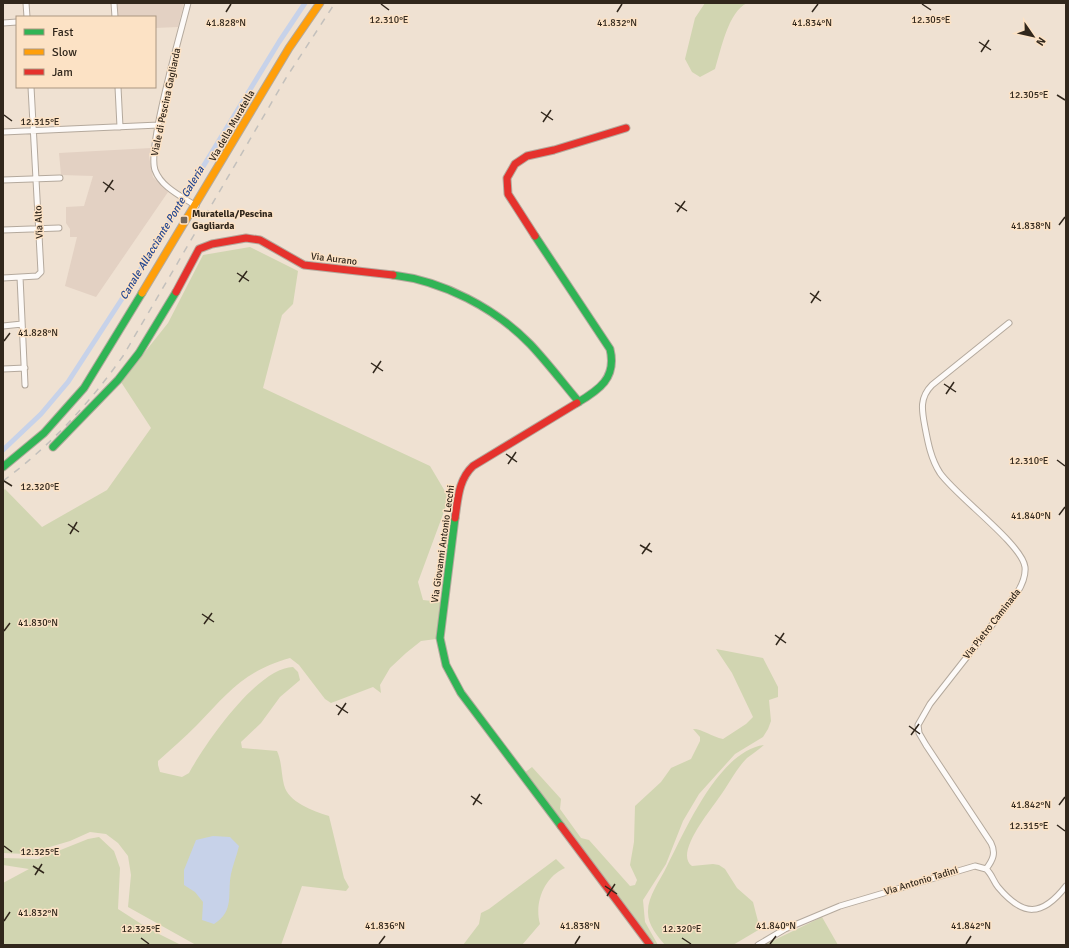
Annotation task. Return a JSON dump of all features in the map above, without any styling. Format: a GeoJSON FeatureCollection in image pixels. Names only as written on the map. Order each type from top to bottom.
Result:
{"type":"FeatureCollection","features":[{"type":"Feature","properties":{"kind":"street"},"geometry":{"type":"LineString","coordinates":[[26,3],[27,16]]}},
{"type":"Feature","properties":{"kind":"street"},"geometry":{"type":"LineString","coordinates":[[114,3],[115,16]]}},
{"type":"Feature","properties":{"kind":"street","name":"Viale di Pescina Gagliarda"},"geometry":{"type":"LineString","coordinates":[[188,3],[153,156],[155,170],[163,183],[192,204]]}},
{"type":"Feature","properties":{"kind":"street","name":"Via della Muratella"},"geometry":{"type":"LineString","coordinates":[[3,467],[44,433],[82,391],[192,204],[289,48],[320,3]]}},
{"type":"Feature","properties":{"kind":"street"},"geometry":{"type":"LineString","coordinates":[[3,23],[16,22]]}},
{"type":"Feature","properties":{"kind":"street","name":"Via Alto"},"geometry":{"type":"LineString","coordinates":[[3,278],[37,276],[41,273],[31,88]]}},
{"type":"Feature","properties":{"kind":"street"},"geometry":{"type":"LineString","coordinates":[[118,88],[120,127]]}},
{"type":"Feature","properties":{"kind":"street"},"geometry":{"type":"LineString","coordinates":[[3,132],[159,125]]}},
{"type":"Feature","properties":{"kind":"street","name":"Via Giovanni Antonio Lecchi"},"geometry":{"type":"LineString","coordinates":[[626,128],[555,150],[525,156],[516,162],[507,177],[506,188],[510,199],[588,312],[611,351],[612,364],[608,377],[597,391],[477,464],[469,470],[463,478],[458,496],[442,622],[441,648],[449,672],[461,693],[650,945]]}},
{"type":"Feature","properties":{"kind":"street"},"geometry":{"type":"LineString","coordinates":[[3,180],[60,178]]}},
{"type":"Feature","properties":{"kind":"street"},"geometry":{"type":"LineString","coordinates":[[3,230],[59,228]]}},
{"type":"Feature","properties":{"kind":"street","name":"Via Aurano"},"geometry":{"type":"LineString","coordinates":[[53,447],[118,380],[139,353],[166,312],[199,249],[205,246],[246,238],[254,238],[265,242],[294,261],[304,265],[411,277],[458,293],[505,322],[530,344],[580,402]]}},
{"type":"Feature","properties":{"kind":"street"},"geometry":{"type":"LineString","coordinates":[[20,277],[25,385]]}},
{"type":"Feature","properties":{"kind":"street","name":"Via Pietro Caminada"},"geometry":{"type":"LineString","coordinates":[[986,869],[992,862],[994,854],[991,843],[926,745],[919,733],[918,725],[930,704],[1017,593],[1024,580],[1025,568],[1016,550],[941,475],[932,458],[921,408],[924,394],[932,385],[1009,323]]}},
{"type":"Feature","properties":{"kind":"street"},"geometry":{"type":"LineString","coordinates":[[3,326],[22,324]]}},
{"type":"Feature","properties":{"kind":"street"},"geometry":{"type":"LineString","coordinates":[[3,369],[25,368]]}},
{"type":"Feature","properties":{"kind":"street","name":"Via Antonio Tadini"},"geometry":{"type":"LineString","coordinates":[[758,945],[786,930],[840,906],[973,866],[980,866],[986,869]]}},
{"type":"Feature","properties":{"kind":"street"},"geometry":{"type":"LineString","coordinates":[[986,869],[997,886],[1008,898],[1026,910],[1034,910],[1047,905],[1066,886]]}},
{"type":"Feature","properties":{"kind":"shaded area"},"geometry":{"type":"Polygon","coordinates":[[[118,3],[184,3],[178,27],[156,28],[156,16],[118,16],[118,3]]]}},
{"type":"Feature","properties":{"kind":"shaded area"},"geometry":{"type":"Polygon","coordinates":[[[151,148],[149,156],[153,177],[168,192],[96,297],[65,286],[77,237],[70,237],[70,229],[66,223],[66,207],[84,206],[93,176],[61,175],[59,153],[151,148]]]}},
{"type":"Feature","properties":{"kind":"green space"},"geometry":{"type":"Polygon","coordinates":[[[705,3],[747,3],[740,8],[730,23],[715,69],[700,77],[692,72],[685,59],[695,18],[705,3]]]}},
{"type":"Feature","properties":{"kind":"green space"},"geometry":{"type":"Polygon","coordinates":[[[250,247],[298,271],[293,304],[282,315],[263,388],[430,466],[449,498],[418,582],[423,600],[441,602],[441,620],[436,639],[421,641],[390,668],[380,685],[381,693],[373,687],[331,703],[325,699],[299,665],[290,658],[260,669],[238,684],[192,730],[158,761],[160,772],[182,777],[189,773],[219,727],[248,693],[264,680],[279,671],[293,667],[298,672],[300,680],[280,697],[261,723],[241,742],[242,748],[277,751],[280,759],[284,785],[290,796],[302,805],[329,816],[344,878],[349,887],[346,891],[302,886],[281,945],[196,945],[128,907],[131,875],[128,856],[118,843],[106,834],[90,832],[70,841],[26,854],[3,853],[3,491],[5,489],[42,527],[107,490],[151,428],[121,382],[168,323],[203,255],[250,247]]]}},
{"type":"Feature","properties":{"kind":"green space"},"geometry":{"type":"Polygon","coordinates":[[[716,649],[763,658],[778,687],[778,697],[769,700],[771,721],[763,737],[735,754],[699,794],[683,821],[666,864],[643,900],[645,922],[658,945],[652,945],[523,774],[532,767],[561,799],[560,809],[581,838],[589,840],[630,886],[635,885],[637,880],[630,865],[634,842],[635,806],[661,782],[671,768],[691,759],[700,741],[700,737],[693,729],[700,730],[723,739],[746,724],[753,717],[732,673],[716,649]]]}},
{"type":"Feature","properties":{"kind":"green space"},"geometry":{"type":"Polygon","coordinates":[[[764,745],[747,758],[739,768],[695,832],[687,852],[688,860],[692,866],[713,864],[719,865],[725,869],[737,888],[753,902],[760,929],[733,945],[665,945],[654,930],[648,917],[648,907],[654,889],[694,813],[719,776],[733,761],[748,750],[764,745]]]}},
{"type":"Feature","properties":{"kind":"green space"},"geometry":{"type":"Polygon","coordinates":[[[99,837],[114,851],[120,868],[118,909],[149,929],[181,945],[3,945],[3,883],[29,869],[3,865],[3,858],[38,859],[88,839],[99,837]]]}},
{"type":"Feature","properties":{"kind":"green space"},"geometry":{"type":"Polygon","coordinates":[[[556,859],[565,868],[558,872],[546,884],[542,892],[538,908],[540,924],[522,945],[463,945],[479,924],[481,913],[489,909],[556,859]]]}},
{"type":"Feature","properties":{"kind":"green space"},"geometry":{"type":"Polygon","coordinates":[[[822,917],[838,945],[764,945],[822,917]]]}},
{"type":"Feature","properties":{"kind":"water"},"geometry":{"type":"Polygon","coordinates":[[[213,836],[230,837],[239,846],[231,874],[228,908],[221,919],[214,924],[202,920],[203,902],[195,892],[184,885],[184,870],[196,840],[213,836]]]}},
{"type":"Feature","properties":{"kind":"waterway","name":"Canale Allacciante Ponte Galeria"},"geometry":{"type":"LineString","coordinates":[[3,450],[41,414],[68,382],[131,285],[279,42],[305,3]]}},
{"type":"Feature","properties":{"kind":"railway"},"geometry":{"type":"LineString","coordinates":[[3,481],[53,439],[97,391],[123,356],[286,78],[335,3]]}},
{"type":"Feature","properties":{"kind":"traffic: fast"},"geometry":{"type":"LineString","coordinates":[[535,236],[610,349],[611,368],[604,382],[599,388],[577,403]]}},
{"type":"Feature","properties":{"kind":"traffic: fast"},"geometry":{"type":"LineString","coordinates":[[393,275],[431,283],[449,290],[467,298],[501,319],[530,344],[579,402]]}},
{"type":"Feature","properties":{"kind":"traffic: fast"},"geometry":{"type":"LineString","coordinates":[[53,447],[118,380],[139,353],[176,292]]}},
{"type":"Feature","properties":{"kind":"traffic: fast"},"geometry":{"type":"LineString","coordinates":[[3,467],[44,433],[84,388],[142,293]]}},
{"type":"Feature","properties":{"kind":"traffic: fast"},"geometry":{"type":"LineString","coordinates":[[455,518],[440,638],[446,665],[461,693],[561,826]]}},
{"type":"Feature","properties":{"kind":"traffic: slow"},"geometry":{"type":"LineString","coordinates":[[142,293],[289,48],[320,3]]}},
{"type":"Feature","properties":{"kind":"traffic: jam"},"geometry":{"type":"LineString","coordinates":[[535,236],[508,194],[507,178],[515,164],[527,156],[554,150],[626,128]]}},
{"type":"Feature","properties":{"kind":"traffic: jam"},"geometry":{"type":"LineString","coordinates":[[176,292],[199,249],[212,244],[246,238],[260,240],[304,265],[393,275]]}},
{"type":"Feature","properties":{"kind":"traffic: jam"},"geometry":{"type":"LineString","coordinates":[[455,518],[458,497],[464,478],[473,466],[577,403]]}},
{"type":"Feature","properties":{"kind":"traffic: jam"},"geometry":{"type":"LineString","coordinates":[[561,826],[650,945]]}},
{"type":"Feature","properties":{"kind":"place","name":"Muratella/Pescina Gagliarda"},"geometry":{"type":"Point","coordinates":[184,220]}}]}
